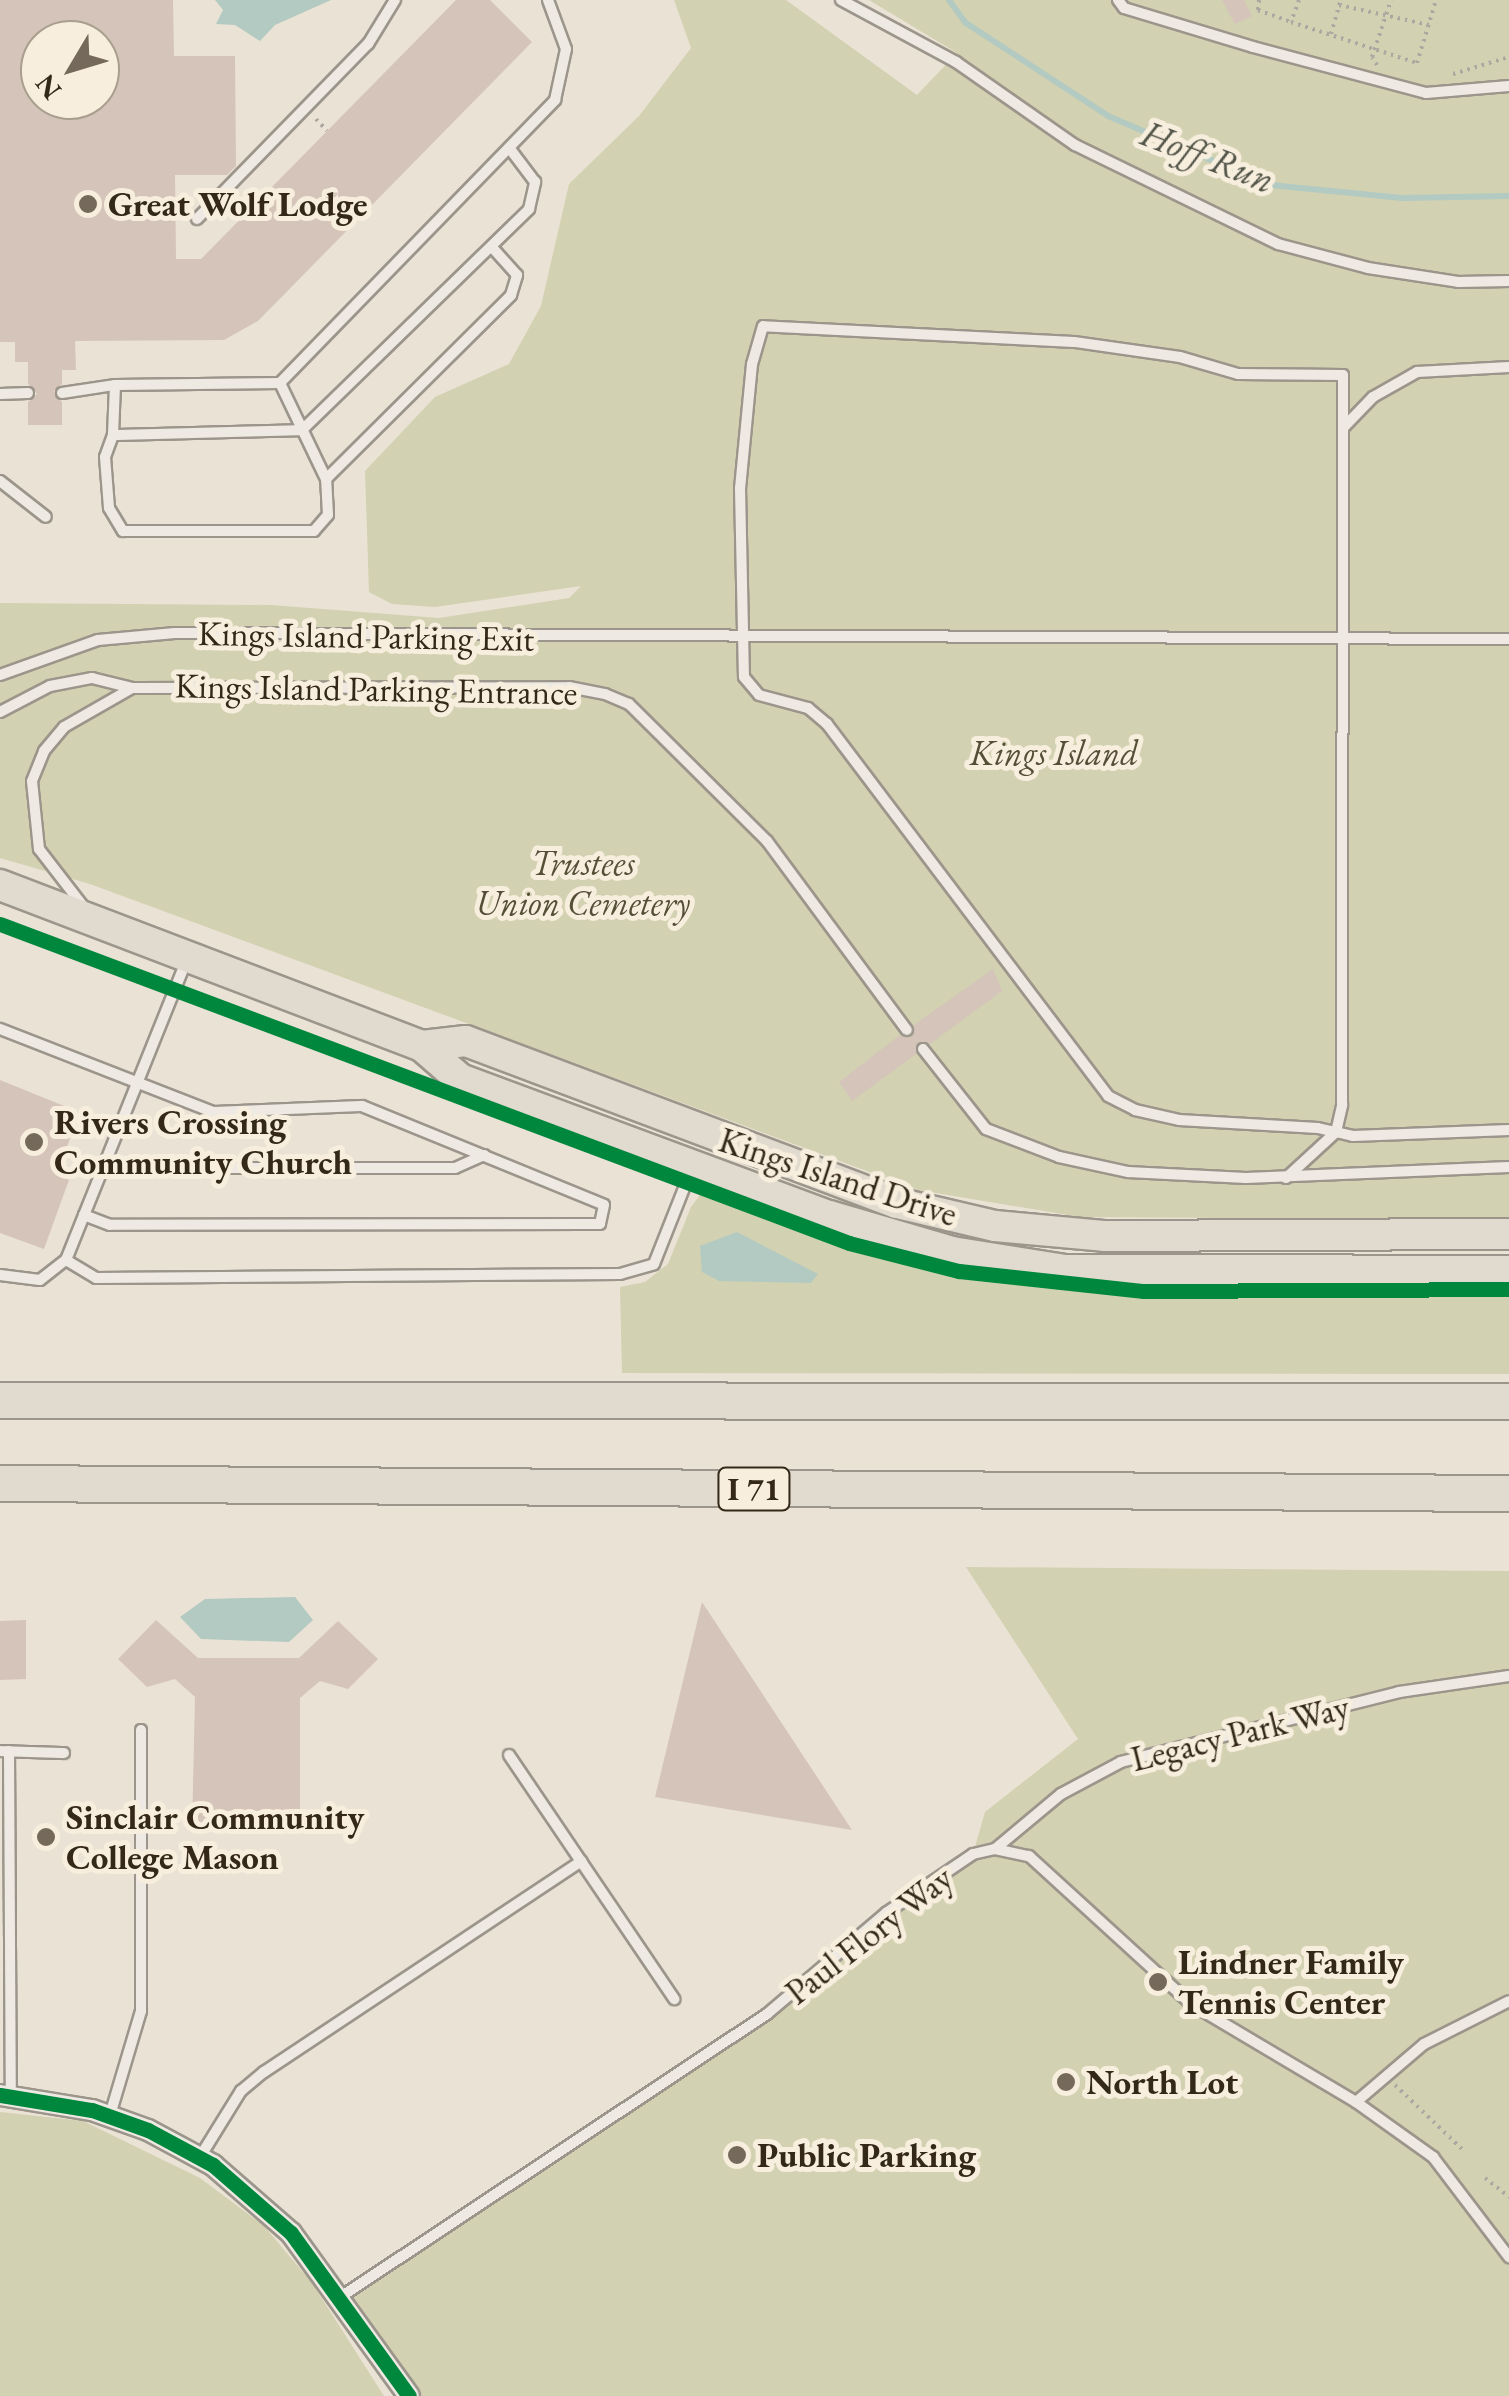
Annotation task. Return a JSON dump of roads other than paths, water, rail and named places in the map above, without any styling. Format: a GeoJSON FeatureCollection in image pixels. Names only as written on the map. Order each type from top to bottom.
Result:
{"type":"FeatureCollection","features":[{"type":"Feature","properties":{"kind":"highway"},"geometry":{"type":"LineString","coordinates":[[0,1400],[1509,1401]]}},
{"type":"Feature","properties":{"kind":"highway","name":"I 71"},"geometry":{"type":"LineString","coordinates":[[0,1483],[1509,1493]]}},
{"type":"Feature","properties":{"kind":"main road","name":"Kings Island Drive"},"geometry":{"type":"LineString","coordinates":[[0,884],[422,1046],[460,1079],[693,1167],[894,1236],[1030,1266],[1509,1271]]}},
{"type":"Feature","properties":{"kind":"main road","name":"Kings Island Drive"},"geometry":{"type":"LineString","coordinates":[[422,1046],[466,1041],[880,1198],[995,1226],[1104,1236],[1509,1234]]}},
{"type":"Feature","properties":{"kind":"street"},"geometry":{"type":"LineString","coordinates":[[6,2096],[109,2116],[200,2158],[291,2233],[409,2396]]}},
{"type":"Feature","properties":{"kind":"lane"},"geometry":{"type":"LineString","coordinates":[[197,220],[368,44],[395,0]]}},
{"type":"Feature","properties":{"kind":"lane"},"geometry":{"type":"LineString","coordinates":[[62,393],[115,384],[280,383],[556,100],[566,72],[562,30],[548,0]]}},
{"type":"Feature","properties":{"kind":"lane"},"geometry":{"type":"LineString","coordinates":[[843,0],[956,62],[1075,145],[1278,244],[1386,270],[1458,282],[1509,281]]}},
{"type":"Feature","properties":{"kind":"lane"},"geometry":{"type":"LineString","coordinates":[[1118,0],[1124,8],[1253,47],[1426,93],[1496,82],[1509,86]]}},
{"type":"Feature","properties":{"kind":"lane"},"geometry":{"type":"LineString","coordinates":[[114,435],[302,430],[493,248],[528,209],[534,182],[510,148]]}},
{"type":"Feature","properties":{"kind":"lane"},"geometry":{"type":"LineString","coordinates":[[326,479],[511,295],[517,276],[493,248]]}},
{"type":"Feature","properties":{"kind":"lane"},"geometry":{"type":"LineString","coordinates":[[1286,1178],[1336,1132],[1342,1079],[1344,375],[1238,374],[1180,357],[1074,342],[764,326],[752,364],[740,488],[739,640],[750,687],[770,700],[808,708],[827,724],[1108,1096],[1135,1110],[1179,1120],[1336,1132],[1509,1130]]}},
{"type":"Feature","properties":{"kind":"lane"},"geometry":{"type":"LineString","coordinates":[[1343,428],[1372,397],[1417,372],[1509,366]]}},
{"type":"Feature","properties":{"kind":"lane"},"geometry":{"type":"LineString","coordinates":[[115,384],[114,435],[105,457],[109,508],[123,531],[314,531],[328,515],[326,479],[280,383]]}},
{"type":"Feature","properties":{"kind":"lane"},"geometry":{"type":"LineString","coordinates":[[0,394],[28,393]]}},
{"type":"Feature","properties":{"kind":"lane"},"geometry":{"type":"LineString","coordinates":[[0,481],[46,517]]}},
{"type":"Feature","properties":{"kind":"lane","name":"Kings Island Parking Exit"},"geometry":{"type":"LineString","coordinates":[[0,675],[98,640],[138,634],[739,640],[1509,639]]}},
{"type":"Feature","properties":{"kind":"lane","name":"Kings Island Parking Entrance"},"geometry":{"type":"LineString","coordinates":[[0,712],[50,686],[92,678],[132,688],[569,688],[629,704],[767,841],[908,1030]]}},
{"type":"Feature","properties":{"kind":"lane"},"geometry":{"type":"LineString","coordinates":[[94,920],[40,848],[32,782],[44,750],[64,726],[132,688]]}},
{"type":"Feature","properties":{"kind":"lane"},"geometry":{"type":"LineString","coordinates":[[0,1275],[40,1280],[66,1260],[188,956]]}},
{"type":"Feature","properties":{"kind":"lane"},"geometry":{"type":"LineString","coordinates":[[0,1029],[213,1112],[362,1106],[604,1205],[600,1224],[110,1225],[84,1215]]}},
{"type":"Feature","properties":{"kind":"lane"},"geometry":{"type":"LineString","coordinates":[[923,1049],[986,1129],[1013,1143],[1177,1179],[1509,1167]]}},
{"type":"Feature","properties":{"kind":"lane"},"geometry":{"type":"LineString","coordinates":[[105,1163],[136,1168],[455,1168],[484,1156]]}},
{"type":"Feature","properties":{"kind":"lane"},"geometry":{"type":"LineString","coordinates":[[66,1260],[96,1278],[620,1274],[654,1264],[693,1167]]}},
{"type":"Feature","properties":{"kind":"lane","name":"Legacy Park Way"},"geometry":{"type":"LineString","coordinates":[[996,1848],[1061,1794],[1121,1762],[1399,1692],[1509,1676]]}},
{"type":"Feature","properties":{"kind":"lane"},"geometry":{"type":"LineString","coordinates":[[109,2116],[141,2011],[141,1730]]}},
{"type":"Feature","properties":{"kind":"lane"},"geometry":{"type":"LineString","coordinates":[[6,2096],[4,1751],[64,1754]]}},
{"type":"Feature","properties":{"kind":"lane"},"geometry":{"type":"LineString","coordinates":[[510,1755],[674,1999]]}},
{"type":"Feature","properties":{"kind":"lane"},"geometry":{"type":"LineString","coordinates":[[996,1848],[1029,1856],[1190,2004],[1356,2102],[1454,2177],[1509,2256]]}},
{"type":"Feature","properties":{"kind":"lane","name":"Paul Flory Way"},"geometry":{"type":"LineString","coordinates":[[339,2298],[767,2014],[886,1913],[974,1854],[996,1848]]}},
{"type":"Feature","properties":{"kind":"lane"},"geometry":{"type":"LineString","coordinates":[[200,2158],[241,2091],[264,2072],[581,1861]]}},
{"type":"Feature","properties":{"kind":"lane"},"geometry":{"type":"LineString","coordinates":[[1356,2102],[1424,2044],[1509,2001]]}},
{"type":"Feature","properties":{"kind":"water"},"geometry":{"type":"Polygon","coordinates":[[[215,0],[331,0],[275,25],[260,41],[235,25],[216,24],[223,10],[215,0]]]}},
{"type":"Feature","properties":{"kind":"water"},"geometry":{"type":"Polygon","coordinates":[[[737,1232],[818,1274],[811,1283],[719,1281],[702,1272],[700,1246],[737,1232]]]}},
{"type":"Feature","properties":{"kind":"water"},"geometry":{"type":"Polygon","coordinates":[[[295,1597],[313,1620],[289,1642],[201,1639],[180,1617],[205,1599],[295,1597]]]}},
{"type":"Feature","properties":{"kind":"waterway","name":"Hoff Run"},"geometry":{"type":"LineString","coordinates":[[949,0],[966,23],[1108,116],[1270,185],[1402,198],[1509,196]]}},
{"type":"Feature","properties":{"kind":"place","name":"Great Wolf Lodge"},"geometry":{"type":"Point","coordinates":[88,204]}},
{"type":"Feature","properties":{"kind":"place","name":"Rivers Crossing Community Church"},"geometry":{"type":"Point","coordinates":[34,1142]}},
{"type":"Feature","properties":{"kind":"place","name":"Sinclair Community College Mason"},"geometry":{"type":"Point","coordinates":[46,1837]}},
{"type":"Feature","properties":{"kind":"place","name":"Lindner Family Tennis Center"},"geometry":{"type":"Point","coordinates":[1158,1982]}},
{"type":"Feature","properties":{"kind":"place","name":"North Lot"},"geometry":{"type":"Point","coordinates":[1066,2082]}},
{"type":"Feature","properties":{"kind":"place","name":"Public Parking"},"geometry":{"type":"Point","coordinates":[737,2155]}},
{"type":"Feature","properties":{"kind":"park label","name":"Kings Island"},"geometry":{"type":"Point","coordinates":[1054,753]}},
{"type":"Feature","properties":{"kind":"park label","name":"Trustees Union Cemetery"},"geometry":{"type":"Point","coordinates":[583,883]}}]}
